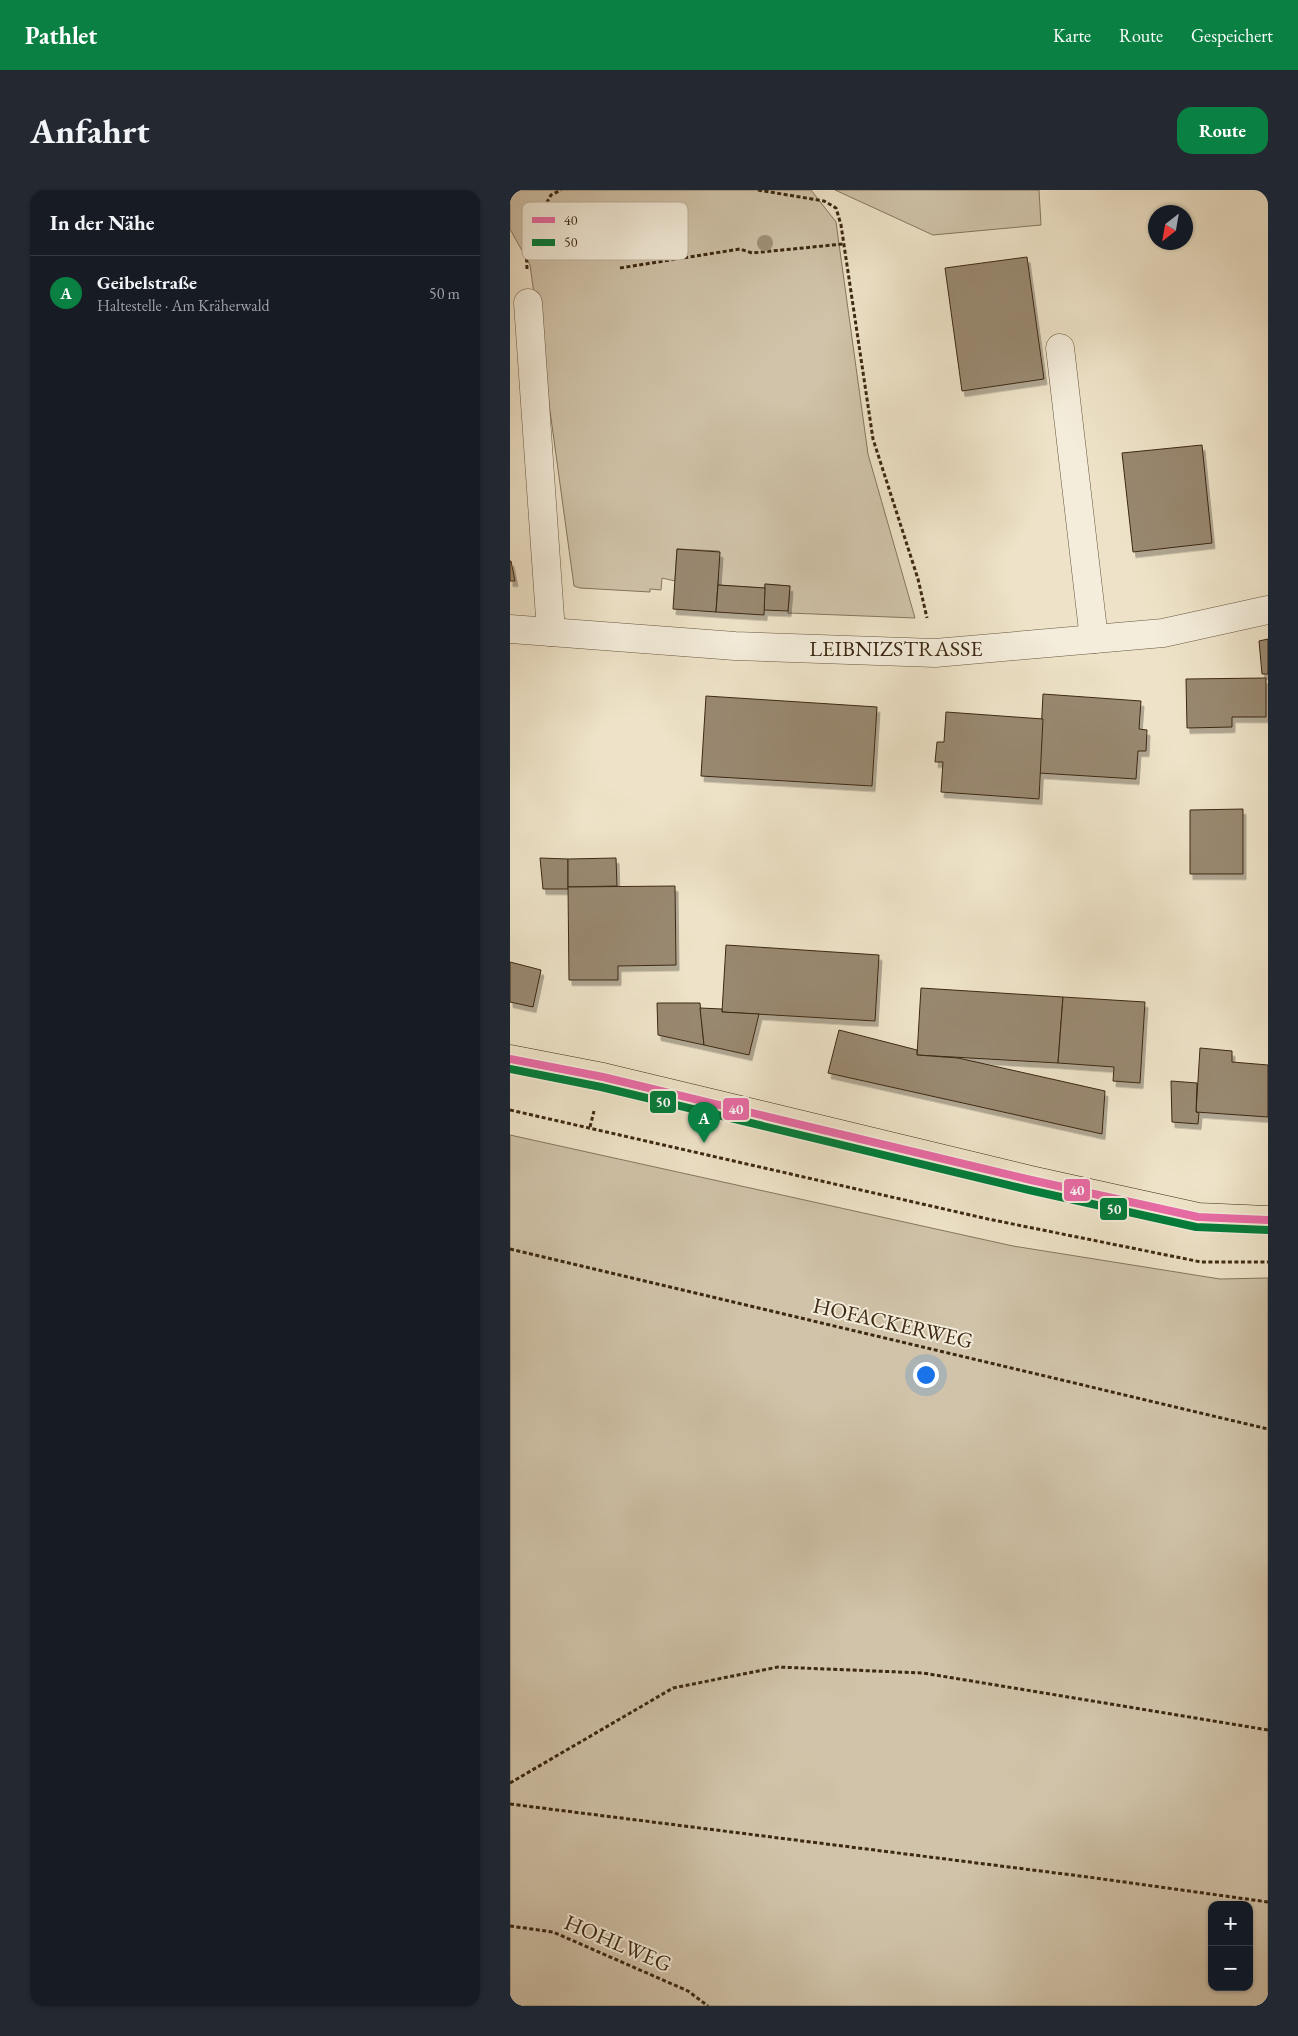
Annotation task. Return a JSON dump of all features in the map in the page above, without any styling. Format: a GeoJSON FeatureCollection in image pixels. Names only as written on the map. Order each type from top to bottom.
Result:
{"type":"FeatureCollection","features":[{"type":"Feature","properties":{"kind":"main road"},"geometry":{"type":"LineString","coordinates":[[510,1059],[603,1077],[1030,1180],[1198,1217],[1268,1220]]}},
{"type":"Feature","properties":{"kind":"street"},"geometry":{"type":"LineString","coordinates":[[528,302],[550,632]]}},
{"type":"Feature","properties":{"kind":"street"},"geometry":{"type":"LineString","coordinates":[[1060,348],[1094,639]]}},
{"type":"Feature","properties":{"kind":"street","name":"LEIBNIZSTRASSE"},"geometry":{"type":"LineString","coordinates":[[510,629],[735,646],[935,652],[1163,633],[1268,610]]}},
{"type":"Feature","properties":{"kind":"path"},"geometry":{"type":"LineString","coordinates":[[547,202],[551,195],[561,190]]}},
{"type":"Feature","properties":{"kind":"path"},"geometry":{"type":"LineString","coordinates":[[758,190],[824,201],[836,208],[873,440],[918,579],[935,652]]}},
{"type":"Feature","properties":{"kind":"path"},"geometry":{"type":"LineString","coordinates":[[688,257],[740,249],[752,253],[843,244]]}},
{"type":"Feature","properties":{"kind":"path"},"geometry":{"type":"LineString","coordinates":[[527,260],[528,302]]}},
{"type":"Feature","properties":{"kind":"path"},"geometry":{"type":"LineString","coordinates":[[620,268],[671,260]]}},
{"type":"Feature","properties":{"kind":"path"},"geometry":{"type":"LineString","coordinates":[[510,1110],[1018,1225],[1201,1262],[1268,1262]]}},
{"type":"Feature","properties":{"kind":"path","name":"HOFACKERWEG"},"geometry":{"type":"LineString","coordinates":[[510,1249],[1268,1429]]}},
{"type":"Feature","properties":{"kind":"path"},"geometry":{"type":"LineString","coordinates":[[510,1783],[673,1688],[778,1667],[923,1672],[1268,1730]]}},
{"type":"Feature","properties":{"kind":"path"},"geometry":{"type":"LineString","coordinates":[[510,1804],[1088,1877],[1268,1902]]}},
{"type":"Feature","properties":{"kind":"path","name":"HOHLWEG"},"geometry":{"type":"LineString","coordinates":[[510,1926],[553,1932],[688,1991],[708,2006]]}},
{"type":"Feature","properties":{"kind":"shaded area"},"geometry":{"type":"Polygon","coordinates":[[[510,190],[811,190],[836,222],[868,454],[915,618],[788,613],[790,586],[765,584],[765,588],[718,585],[719,551],[677,549],[675,581],[662,578],[661,590],[650,589],[650,592],[580,588],[574,586],[530,265],[527,260],[688,260],[688,202],[522,202],[522,251],[510,229],[510,190]]]}},
{"type":"Feature","properties":{"kind":"shaded area"},"geometry":{"type":"Polygon","coordinates":[[[835,190],[1039,190],[1041,225],[933,235],[835,190]]]}},
{"type":"Feature","properties":{"kind":"shaded area"},"geometry":{"type":"Polygon","coordinates":[[[510,1135],[1013,1246],[1220,1279],[1268,1278],[1268,2006],[510,2006],[510,1135]]]}},
{"type":"Feature","properties":{"kind":"building"},"geometry":{"type":"Polygon","coordinates":[[[1027,257],[1044,379],[962,391],[945,268],[1027,257]]]}},
{"type":"Feature","properties":{"kind":"building"},"geometry":{"type":"Polygon","coordinates":[[[1202,445],[1212,543],[1133,552],[1122,453],[1202,445]]]}},
{"type":"Feature","properties":{"kind":"building"},"geometry":{"type":"Polygon","coordinates":[[[677,549],[720,552],[716,612],[673,609],[677,549]]]}},
{"type":"Feature","properties":{"kind":"building"},"geometry":{"type":"Polygon","coordinates":[[[511,561],[515,581],[510,581],[511,561]]]}},
{"type":"Feature","properties":{"kind":"building"},"geometry":{"type":"Polygon","coordinates":[[[765,584],[790,586],[788,611],[764,610],[765,584]]]}},
{"type":"Feature","properties":{"kind":"building"},"geometry":{"type":"Polygon","coordinates":[[[718,585],[765,588],[764,615],[716,612],[718,585]]]}},
{"type":"Feature","properties":{"kind":"building"},"geometry":{"type":"Polygon","coordinates":[[[1268,639],[1268,674],[1262,674],[1259,641],[1268,639]]]}},
{"type":"Feature","properties":{"kind":"building"},"geometry":{"type":"Polygon","coordinates":[[[1266,678],[1266,717],[1232,717],[1232,727],[1187,728],[1186,679],[1266,678]]]}},
{"type":"Feature","properties":{"kind":"building"},"geometry":{"type":"Polygon","coordinates":[[[1043,694],[1141,701],[1139,729],[1147,730],[1146,751],[1138,751],[1136,779],[1039,773],[1043,694]]]}},
{"type":"Feature","properties":{"kind":"building"},"geometry":{"type":"Polygon","coordinates":[[[706,696],[877,707],[872,786],[701,776],[706,696]]]}},
{"type":"Feature","properties":{"kind":"building"},"geometry":{"type":"Polygon","coordinates":[[[946,712],[1043,719],[1039,799],[941,792],[943,762],[935,762],[937,742],[944,742],[946,712]]]}},
{"type":"Feature","properties":{"kind":"building"},"geometry":{"type":"Polygon","coordinates":[[[1243,809],[1243,874],[1190,874],[1190,810],[1243,809]]]}},
{"type":"Feature","properties":{"kind":"building"},"geometry":{"type":"Polygon","coordinates":[[[540,858],[568,859],[568,889],[543,889],[540,858]]]}},
{"type":"Feature","properties":{"kind":"building"},"geometry":{"type":"Polygon","coordinates":[[[616,858],[617,886],[568,887],[568,859],[616,858]]]}},
{"type":"Feature","properties":{"kind":"building"},"geometry":{"type":"Polygon","coordinates":[[[675,886],[676,965],[618,966],[618,980],[569,980],[568,887],[675,886]]]}},
{"type":"Feature","properties":{"kind":"building"},"geometry":{"type":"Polygon","coordinates":[[[726,945],[879,955],[875,1021],[722,1012],[726,945]]]}},
{"type":"Feature","properties":{"kind":"building"},"geometry":{"type":"Polygon","coordinates":[[[510,962],[541,970],[533,1007],[510,1002],[510,962]]]}},
{"type":"Feature","properties":{"kind":"building"},"geometry":{"type":"Polygon","coordinates":[[[921,988],[1063,997],[1058,1063],[917,1055],[921,988]]]}},
{"type":"Feature","properties":{"kind":"building"},"geometry":{"type":"Polygon","coordinates":[[[1063,997],[1145,1002],[1140,1083],[1113,1081],[1114,1067],[1058,1063],[1063,997]]]}},
{"type":"Feature","properties":{"kind":"building"},"geometry":{"type":"Polygon","coordinates":[[[657,1003],[700,1003],[704,1045],[658,1035],[657,1003]]]}},
{"type":"Feature","properties":{"kind":"building"},"geometry":{"type":"Polygon","coordinates":[[[700,1008],[722,1009],[722,1012],[759,1014],[749,1055],[704,1045],[700,1008]]]}},
{"type":"Feature","properties":{"kind":"building"},"geometry":{"type":"Polygon","coordinates":[[[839,1030],[917,1050],[917,1055],[958,1058],[1105,1091],[1102,1134],[828,1073],[839,1030]]]}},
{"type":"Feature","properties":{"kind":"building"},"geometry":{"type":"Polygon","coordinates":[[[1200,1048],[1232,1051],[1232,1062],[1268,1065],[1268,1117],[1196,1112],[1200,1048]]]}},
{"type":"Feature","properties":{"kind":"building"},"geometry":{"type":"Polygon","coordinates":[[[1171,1081],[1197,1083],[1196,1112],[1199,1113],[1198,1124],[1172,1122],[1171,1081]]]}},
{"type":"Feature","properties":{"kind":"transit line","name":"40"},"geometry":{"type":"LineString","coordinates":[[510,1059],[603,1077],[1031,1180],[1198,1217],[1268,1220]]}},
{"type":"Feature","properties":{"kind":"transit line","name":"50"},"geometry":{"type":"LineString","coordinates":[[510,1069],[601,1087],[1029,1190],[1196,1227],[1268,1230]]}},
{"type":"Feature","properties":{"kind":"place","name":"Geibelstraße"},"geometry":{"type":"Point","coordinates":[704,1143]}}]}
